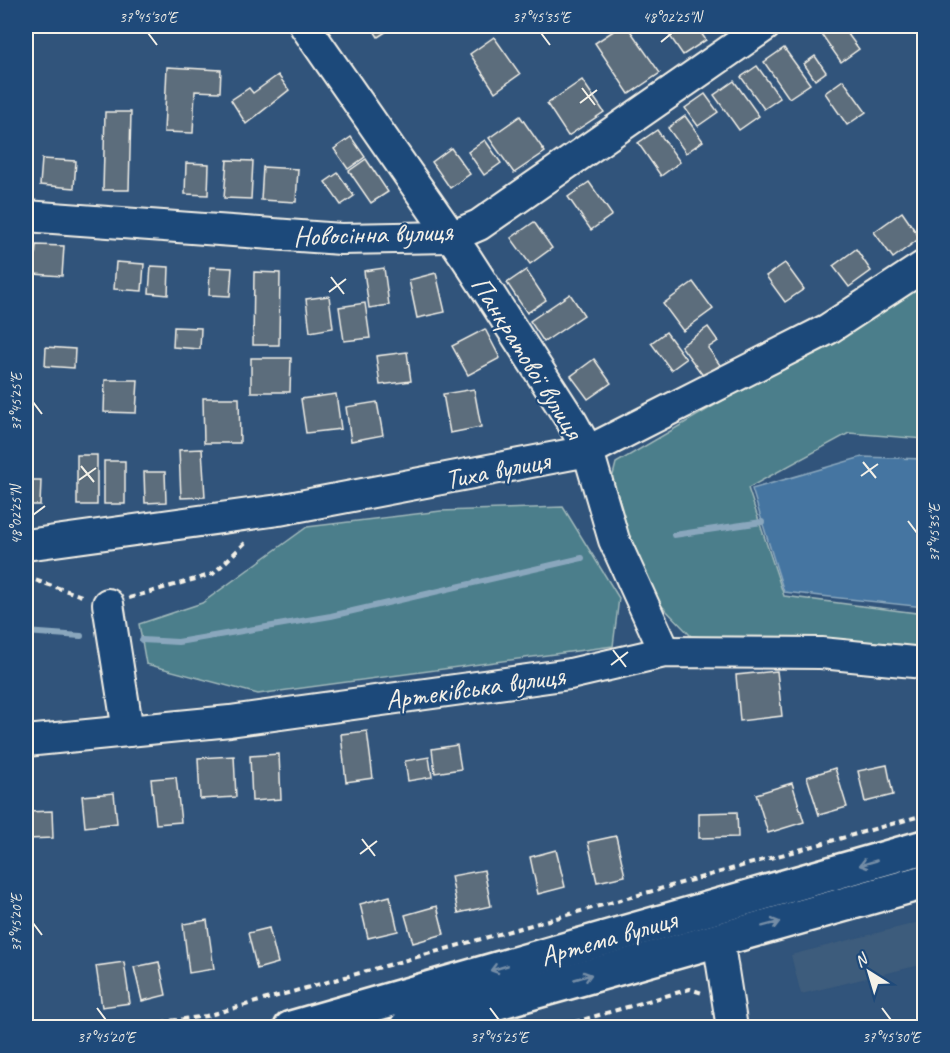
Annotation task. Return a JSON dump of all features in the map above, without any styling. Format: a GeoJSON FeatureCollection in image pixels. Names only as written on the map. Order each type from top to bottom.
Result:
{"type":"FeatureCollection","features":[{"type":"Feature","properties":{"kind":"main road","name":"Артема вулиця"},"geometry":{"type":"LineString","coordinates":[[291,1028],[924,847]]}},
{"type":"Feature","properties":{"kind":"main road","name":"Артема вулиця"},"geometry":{"type":"LineString","coordinates":[[406,1028],[924,882]]}},
{"type":"Feature","properties":{"kind":"street","name":"Панкратової вулиця"},"geometry":{"type":"LineString","coordinates":[[305,26],[451,237],[572,422],[588,452],[614,540],[665,652]]}},
{"type":"Feature","properties":{"kind":"street","name":"Новосінна вулиця"},"geometry":{"type":"LineString","coordinates":[[26,216],[341,239],[451,237],[479,225],[765,26]]}},
{"type":"Feature","properties":{"kind":"street","name":"Тиха вулиця"},"geometry":{"type":"LineString","coordinates":[[26,546],[279,510],[588,452],[828,329],[924,266]]}},
{"type":"Feature","properties":{"kind":"street"},"geometry":{"type":"LineString","coordinates":[[108,604],[128,732]]}},
{"type":"Feature","properties":{"kind":"street","name":"Артеківська вулиця"},"geometry":{"type":"LineString","coordinates":[[26,741],[230,721],[570,674],[665,652],[821,653],[924,663]]}},
{"type":"Feature","properties":{"kind":"street"},"geometry":{"type":"LineString","coordinates":[[718,939],[725,975],[729,1016]]}},
{"type":"Feature","properties":{"kind":"path"},"geometry":{"type":"LineString","coordinates":[[26,577],[108,604],[213,574],[279,510]]}},
{"type":"Feature","properties":{"kind":"path"},"geometry":{"type":"LineString","coordinates":[[119,1028],[206,1016],[924,815]]}},
{"type":"Feature","properties":{"kind":"path"},"geometry":{"type":"LineString","coordinates":[[702,993],[725,975]]}},
{"type":"Feature","properties":{"kind":"path"},"geometry":{"type":"LineString","coordinates":[[554,1028],[690,989],[702,993],[729,1016]]}},
{"type":"Feature","properties":{"kind":"shaded area"},"geometry":{"type":"Polygon","coordinates":[[[862,457],[924,459],[924,607],[784,592],[752,489],[862,457]]]}},
{"type":"Feature","properties":{"kind":"shaded area"},"geometry":{"type":"Polygon","coordinates":[[[924,921],[924,964],[801,994],[791,955],[924,921]]]}},
{"type":"Feature","properties":{"kind":"green space"},"geometry":{"type":"Polygon","coordinates":[[[924,275],[924,439],[849,433],[748,488],[784,596],[924,614],[924,648],[887,643],[736,640],[691,636],[660,604],[609,491],[616,463],[744,388],[924,275]]]}},
{"type":"Feature","properties":{"kind":"green space"},"geometry":{"type":"Polygon","coordinates":[[[563,507],[619,598],[613,646],[258,694],[146,664],[139,624],[202,603],[307,527],[441,511],[563,507]]]}},
{"type":"Feature","properties":{"kind":"building"},"geometry":{"type":"Polygon","coordinates":[[[371,26],[395,26],[378,37],[371,26]]]}},
{"type":"Feature","properties":{"kind":"building"},"geometry":{"type":"Polygon","coordinates":[[[621,26],[627,26],[660,73],[629,94],[595,43],[621,26]]]}},
{"type":"Feature","properties":{"kind":"building"},"geometry":{"type":"Polygon","coordinates":[[[663,26],[696,26],[706,40],[683,55],[663,26]]]}},
{"type":"Feature","properties":{"kind":"building"},"geometry":{"type":"Polygon","coordinates":[[[828,26],[842,26],[859,49],[841,62],[820,32],[828,26]]]}},
{"type":"Feature","properties":{"kind":"building"},"geometry":{"type":"Polygon","coordinates":[[[494,37],[520,74],[495,92],[470,54],[494,37]]]}},
{"type":"Feature","properties":{"kind":"building"},"geometry":{"type":"Polygon","coordinates":[[[784,48],[810,84],[789,98],[764,62],[784,48]]]}},
{"type":"Feature","properties":{"kind":"building"},"geometry":{"type":"Polygon","coordinates":[[[815,56],[826,72],[815,80],[804,64],[815,56]]]}},
{"type":"Feature","properties":{"kind":"building"},"geometry":{"type":"Polygon","coordinates":[[[757,66],[780,98],[764,109],[741,77],[757,66]]]}},
{"type":"Feature","properties":{"kind":"building"},"geometry":{"type":"Polygon","coordinates":[[[167,67],[221,70],[220,92],[195,91],[193,133],[164,132],[167,67]]]}},
{"type":"Feature","properties":{"kind":"building"},"geometry":{"type":"Polygon","coordinates":[[[278,75],[289,90],[246,124],[231,100],[249,88],[253,93],[278,75]]]}},
{"type":"Feature","properties":{"kind":"building"},"geometry":{"type":"Polygon","coordinates":[[[582,80],[604,112],[568,136],[547,104],[582,80]]]}},
{"type":"Feature","properties":{"kind":"building"},"geometry":{"type":"Polygon","coordinates":[[[843,80],[866,112],[847,125],[825,93],[843,80]]]}},
{"type":"Feature","properties":{"kind":"building"},"geometry":{"type":"Polygon","coordinates":[[[734,81],[759,116],[739,130],[714,95],[734,81]]]}},
{"type":"Feature","properties":{"kind":"building"},"geometry":{"type":"Polygon","coordinates":[[[705,94],[718,112],[698,126],[685,108],[705,94]]]}},
{"type":"Feature","properties":{"kind":"building"},"geometry":{"type":"Polygon","coordinates":[[[105,112],[131,112],[129,190],[103,190],[105,112]]]}},
{"type":"Feature","properties":{"kind":"building"},"geometry":{"type":"Polygon","coordinates":[[[520,116],[545,152],[514,173],[489,138],[520,116]]]}},
{"type":"Feature","properties":{"kind":"building"},"geometry":{"type":"Polygon","coordinates":[[[685,116],[703,141],[686,153],[668,128],[685,116]]]}},
{"type":"Feature","properties":{"kind":"building"},"geometry":{"type":"Polygon","coordinates":[[[657,130],[680,162],[661,176],[638,143],[657,130]]]}},
{"type":"Feature","properties":{"kind":"building"},"geometry":{"type":"Polygon","coordinates":[[[351,137],[365,157],[348,169],[334,149],[351,137]]]}},
{"type":"Feature","properties":{"kind":"building"},"geometry":{"type":"Polygon","coordinates":[[[485,140],[501,163],[484,175],[468,152],[485,140]]]}},
{"type":"Feature","properties":{"kind":"building"},"geometry":{"type":"Polygon","coordinates":[[[451,148],[470,174],[450,188],[432,162],[451,148]]]}},
{"type":"Feature","properties":{"kind":"building"},"geometry":{"type":"Polygon","coordinates":[[[42,159],[76,161],[74,188],[40,185],[42,159]]]}},
{"type":"Feature","properties":{"kind":"building"},"geometry":{"type":"Polygon","coordinates":[[[366,159],[388,192],[371,203],[349,171],[366,159]]]}},
{"type":"Feature","properties":{"kind":"building"},"geometry":{"type":"Polygon","coordinates":[[[227,160],[253,161],[251,199],[224,198],[227,160]]]}},
{"type":"Feature","properties":{"kind":"building"},"geometry":{"type":"Polygon","coordinates":[[[186,163],[209,164],[208,195],[185,194],[186,163]]]}},
{"type":"Feature","properties":{"kind":"building"},"geometry":{"type":"Polygon","coordinates":[[[263,167],[298,169],[296,202],[261,200],[263,167]]]}},
{"type":"Feature","properties":{"kind":"building"},"geometry":{"type":"Polygon","coordinates":[[[338,173],[354,196],[341,205],[325,182],[338,173]]]}},
{"type":"Feature","properties":{"kind":"building"},"geometry":{"type":"Polygon","coordinates":[[[589,182],[612,215],[591,230],[568,197],[589,182]]]}},
{"type":"Feature","properties":{"kind":"building"},"geometry":{"type":"Polygon","coordinates":[[[902,212],[920,238],[893,258],[874,232],[902,212]]]}},
{"type":"Feature","properties":{"kind":"building"},"geometry":{"type":"Polygon","coordinates":[[[534,222],[552,248],[530,264],[511,238],[534,222]]]}},
{"type":"Feature","properties":{"kind":"building"},"geometry":{"type":"Polygon","coordinates":[[[36,245],[64,246],[62,276],[34,274],[36,245]]]}},
{"type":"Feature","properties":{"kind":"building"},"geometry":{"type":"Polygon","coordinates":[[[856,249],[871,271],[849,287],[833,266],[856,249]]]}},
{"type":"Feature","properties":{"kind":"building"},"geometry":{"type":"Polygon","coordinates":[[[116,262],[144,264],[142,291],[114,289],[116,262]]]}},
{"type":"Feature","properties":{"kind":"building"},"geometry":{"type":"Polygon","coordinates":[[[785,263],[804,289],[785,302],[766,276],[785,263]]]}},
{"type":"Feature","properties":{"kind":"building"},"geometry":{"type":"Polygon","coordinates":[[[151,266],[169,267],[168,295],[149,293],[151,266]]]}},
{"type":"Feature","properties":{"kind":"building"},"geometry":{"type":"Polygon","coordinates":[[[210,267],[232,268],[230,296],[209,295],[210,267]]]}},
{"type":"Feature","properties":{"kind":"building"},"geometry":{"type":"Polygon","coordinates":[[[384,268],[389,305],[369,308],[364,271],[384,268]]]}},
{"type":"Feature","properties":{"kind":"building"},"geometry":{"type":"Polygon","coordinates":[[[526,270],[546,300],[527,313],[507,283],[526,270]]]}},
{"type":"Feature","properties":{"kind":"building"},"geometry":{"type":"Polygon","coordinates":[[[254,272],[280,273],[279,345],[253,345],[254,272]]]}},
{"type":"Feature","properties":{"kind":"building"},"geometry":{"type":"Polygon","coordinates":[[[436,273],[445,312],[417,318],[409,280],[436,273]]]}},
{"type":"Feature","properties":{"kind":"building"},"geometry":{"type":"Polygon","coordinates":[[[693,282],[713,309],[683,331],[663,304],[693,282]]]}},
{"type":"Feature","properties":{"kind":"building"},"geometry":{"type":"Polygon","coordinates":[[[570,294],[584,315],[544,342],[530,321],[570,294]]]}},
{"type":"Feature","properties":{"kind":"building"},"geometry":{"type":"Polygon","coordinates":[[[329,296],[333,328],[310,332],[306,299],[329,296]]]}},
{"type":"Feature","properties":{"kind":"building"},"geometry":{"type":"Polygon","coordinates":[[[365,303],[370,338],[344,341],[339,307],[365,303]]]}},
{"type":"Feature","properties":{"kind":"building"},"geometry":{"type":"Polygon","coordinates":[[[174,327],[201,328],[200,349],[173,347],[174,327]]]}},
{"type":"Feature","properties":{"kind":"building"},"geometry":{"type":"Polygon","coordinates":[[[708,327],[718,341],[708,348],[720,365],[704,377],[681,346],[708,327]]]}},
{"type":"Feature","properties":{"kind":"building"},"geometry":{"type":"Polygon","coordinates":[[[485,329],[500,358],[468,375],[452,346],[485,329]]]}},
{"type":"Feature","properties":{"kind":"building"},"geometry":{"type":"Polygon","coordinates":[[[666,332],[686,359],[671,370],[651,343],[666,332]]]}},
{"type":"Feature","properties":{"kind":"building"},"geometry":{"type":"Polygon","coordinates":[[[46,347],[75,349],[74,368],[45,366],[46,347]]]}},
{"type":"Feature","properties":{"kind":"building"},"geometry":{"type":"Polygon","coordinates":[[[407,352],[411,381],[380,385],[376,356],[407,352]]]}},
{"type":"Feature","properties":{"kind":"building"},"geometry":{"type":"Polygon","coordinates":[[[251,358],[291,358],[290,392],[251,392],[251,358]]]}},
{"type":"Feature","properties":{"kind":"building"},"geometry":{"type":"Polygon","coordinates":[[[594,359],[611,383],[588,399],[571,376],[594,359]]]}},
{"type":"Feature","properties":{"kind":"building"},"geometry":{"type":"Polygon","coordinates":[[[105,380],[138,380],[136,413],[104,412],[105,380]]]}},
{"type":"Feature","properties":{"kind":"building"},"geometry":{"type":"Polygon","coordinates":[[[474,389],[481,427],[450,433],[443,394],[474,389]]]}},
{"type":"Feature","properties":{"kind":"building"},"geometry":{"type":"Polygon","coordinates":[[[336,394],[341,429],[306,433],[301,399],[336,394]]]}},
{"type":"Feature","properties":{"kind":"building"},"geometry":{"type":"Polygon","coordinates":[[[203,398],[239,398],[240,443],[204,443],[203,398]]]}},
{"type":"Feature","properties":{"kind":"building"},"geometry":{"type":"Polygon","coordinates":[[[377,402],[383,435],[351,441],[346,407],[377,402]]]}},
{"type":"Feature","properties":{"kind":"building"},"geometry":{"type":"Polygon","coordinates":[[[202,449],[205,497],[181,498],[179,450],[202,449]]]}},
{"type":"Feature","properties":{"kind":"building"},"geometry":{"type":"Polygon","coordinates":[[[77,455],[97,455],[97,505],[77,505],[77,455]]]}},
{"type":"Feature","properties":{"kind":"building"},"geometry":{"type":"Polygon","coordinates":[[[104,461],[125,461],[125,504],[104,504],[104,461]]]}},
{"type":"Feature","properties":{"kind":"building"},"geometry":{"type":"Polygon","coordinates":[[[144,472],[165,472],[166,502],[145,503],[144,472]]]}},
{"type":"Feature","properties":{"kind":"building"},"geometry":{"type":"Polygon","coordinates":[[[26,480],[41,480],[40,505],[26,505],[26,480]]]}},
{"type":"Feature","properties":{"kind":"building"},"geometry":{"type":"Polygon","coordinates":[[[777,671],[782,716],[740,721],[736,675],[777,671]]]}},
{"type":"Feature","properties":{"kind":"building"},"geometry":{"type":"Polygon","coordinates":[[[367,731],[373,778],[346,782],[341,734],[367,731]]]}},
{"type":"Feature","properties":{"kind":"building"},"geometry":{"type":"Polygon","coordinates":[[[457,745],[461,769],[435,773],[432,749],[457,745]]]}},
{"type":"Feature","properties":{"kind":"building"},"geometry":{"type":"Polygon","coordinates":[[[279,754],[281,799],[252,801],[250,756],[279,754]]]}},
{"type":"Feature","properties":{"kind":"building"},"geometry":{"type":"Polygon","coordinates":[[[234,756],[236,797],[200,799],[198,758],[234,756]]]}},
{"type":"Feature","properties":{"kind":"building"},"geometry":{"type":"Polygon","coordinates":[[[429,757],[432,777],[408,781],[405,761],[429,757]]]}},
{"type":"Feature","properties":{"kind":"building"},"geometry":{"type":"Polygon","coordinates":[[[887,765],[893,795],[865,802],[858,771],[887,765]]]}},
{"type":"Feature","properties":{"kind":"building"},"geometry":{"type":"Polygon","coordinates":[[[835,768],[847,807],[819,815],[807,777],[835,768]]]}},
{"type":"Feature","properties":{"kind":"building"},"geometry":{"type":"Polygon","coordinates":[[[176,777],[181,822],[156,824],[151,779],[176,777]]]}},
{"type":"Feature","properties":{"kind":"building"},"geometry":{"type":"Polygon","coordinates":[[[792,783],[804,822],[768,833],[756,794],[792,783]]]}},
{"type":"Feature","properties":{"kind":"building"},"geometry":{"type":"Polygon","coordinates":[[[114,793],[117,823],[85,827],[82,796],[114,793]]]}},
{"type":"Feature","properties":{"kind":"building"},"geometry":{"type":"Polygon","coordinates":[[[52,811],[53,838],[26,839],[26,812],[52,811]]]}},
{"type":"Feature","properties":{"kind":"building"},"geometry":{"type":"Polygon","coordinates":[[[737,812],[738,837],[699,838],[699,813],[737,812]]]}},
{"type":"Feature","properties":{"kind":"building"},"geometry":{"type":"Polygon","coordinates":[[[616,836],[625,876],[597,882],[588,842],[616,836]]]}},
{"type":"Feature","properties":{"kind":"building"},"geometry":{"type":"Polygon","coordinates":[[[556,850],[565,887],[538,894],[530,857],[556,850]]]}},
{"type":"Feature","properties":{"kind":"building"},"geometry":{"type":"Polygon","coordinates":[[[484,870],[491,906],[458,913],[451,876],[484,870]]]}},
{"type":"Feature","properties":{"kind":"building"},"geometry":{"type":"Polygon","coordinates":[[[390,896],[398,931],[368,938],[360,904],[390,896]]]}},
{"type":"Feature","properties":{"kind":"building"},"geometry":{"type":"Polygon","coordinates":[[[437,906],[444,934],[413,943],[405,915],[437,906]]]}},
{"type":"Feature","properties":{"kind":"building"},"geometry":{"type":"Polygon","coordinates":[[[207,920],[214,969],[189,973],[183,924],[207,920]]]}},
{"type":"Feature","properties":{"kind":"building"},"geometry":{"type":"Polygon","coordinates":[[[269,928],[278,963],[257,969],[248,933],[269,928]]]}},
{"type":"Feature","properties":{"kind":"building"},"geometry":{"type":"Polygon","coordinates":[[[124,962],[130,1003],[102,1007],[96,966],[124,962]]]}},
{"type":"Feature","properties":{"kind":"building"},"geometry":{"type":"Polygon","coordinates":[[[159,962],[166,995],[142,1001],[134,967],[159,962]]]}},
{"type":"Feature","properties":{"kind":"waterway"},"geometry":{"type":"LineString","coordinates":[[674,535],[762,522]]}},
{"type":"Feature","properties":{"kind":"waterway"},"geometry":{"type":"LineString","coordinates":[[142,640],[178,642],[331,616],[582,558]]}},
{"type":"Feature","properties":{"kind":"waterway"},"geometry":{"type":"LineString","coordinates":[[26,632],[81,636]]}}]}
